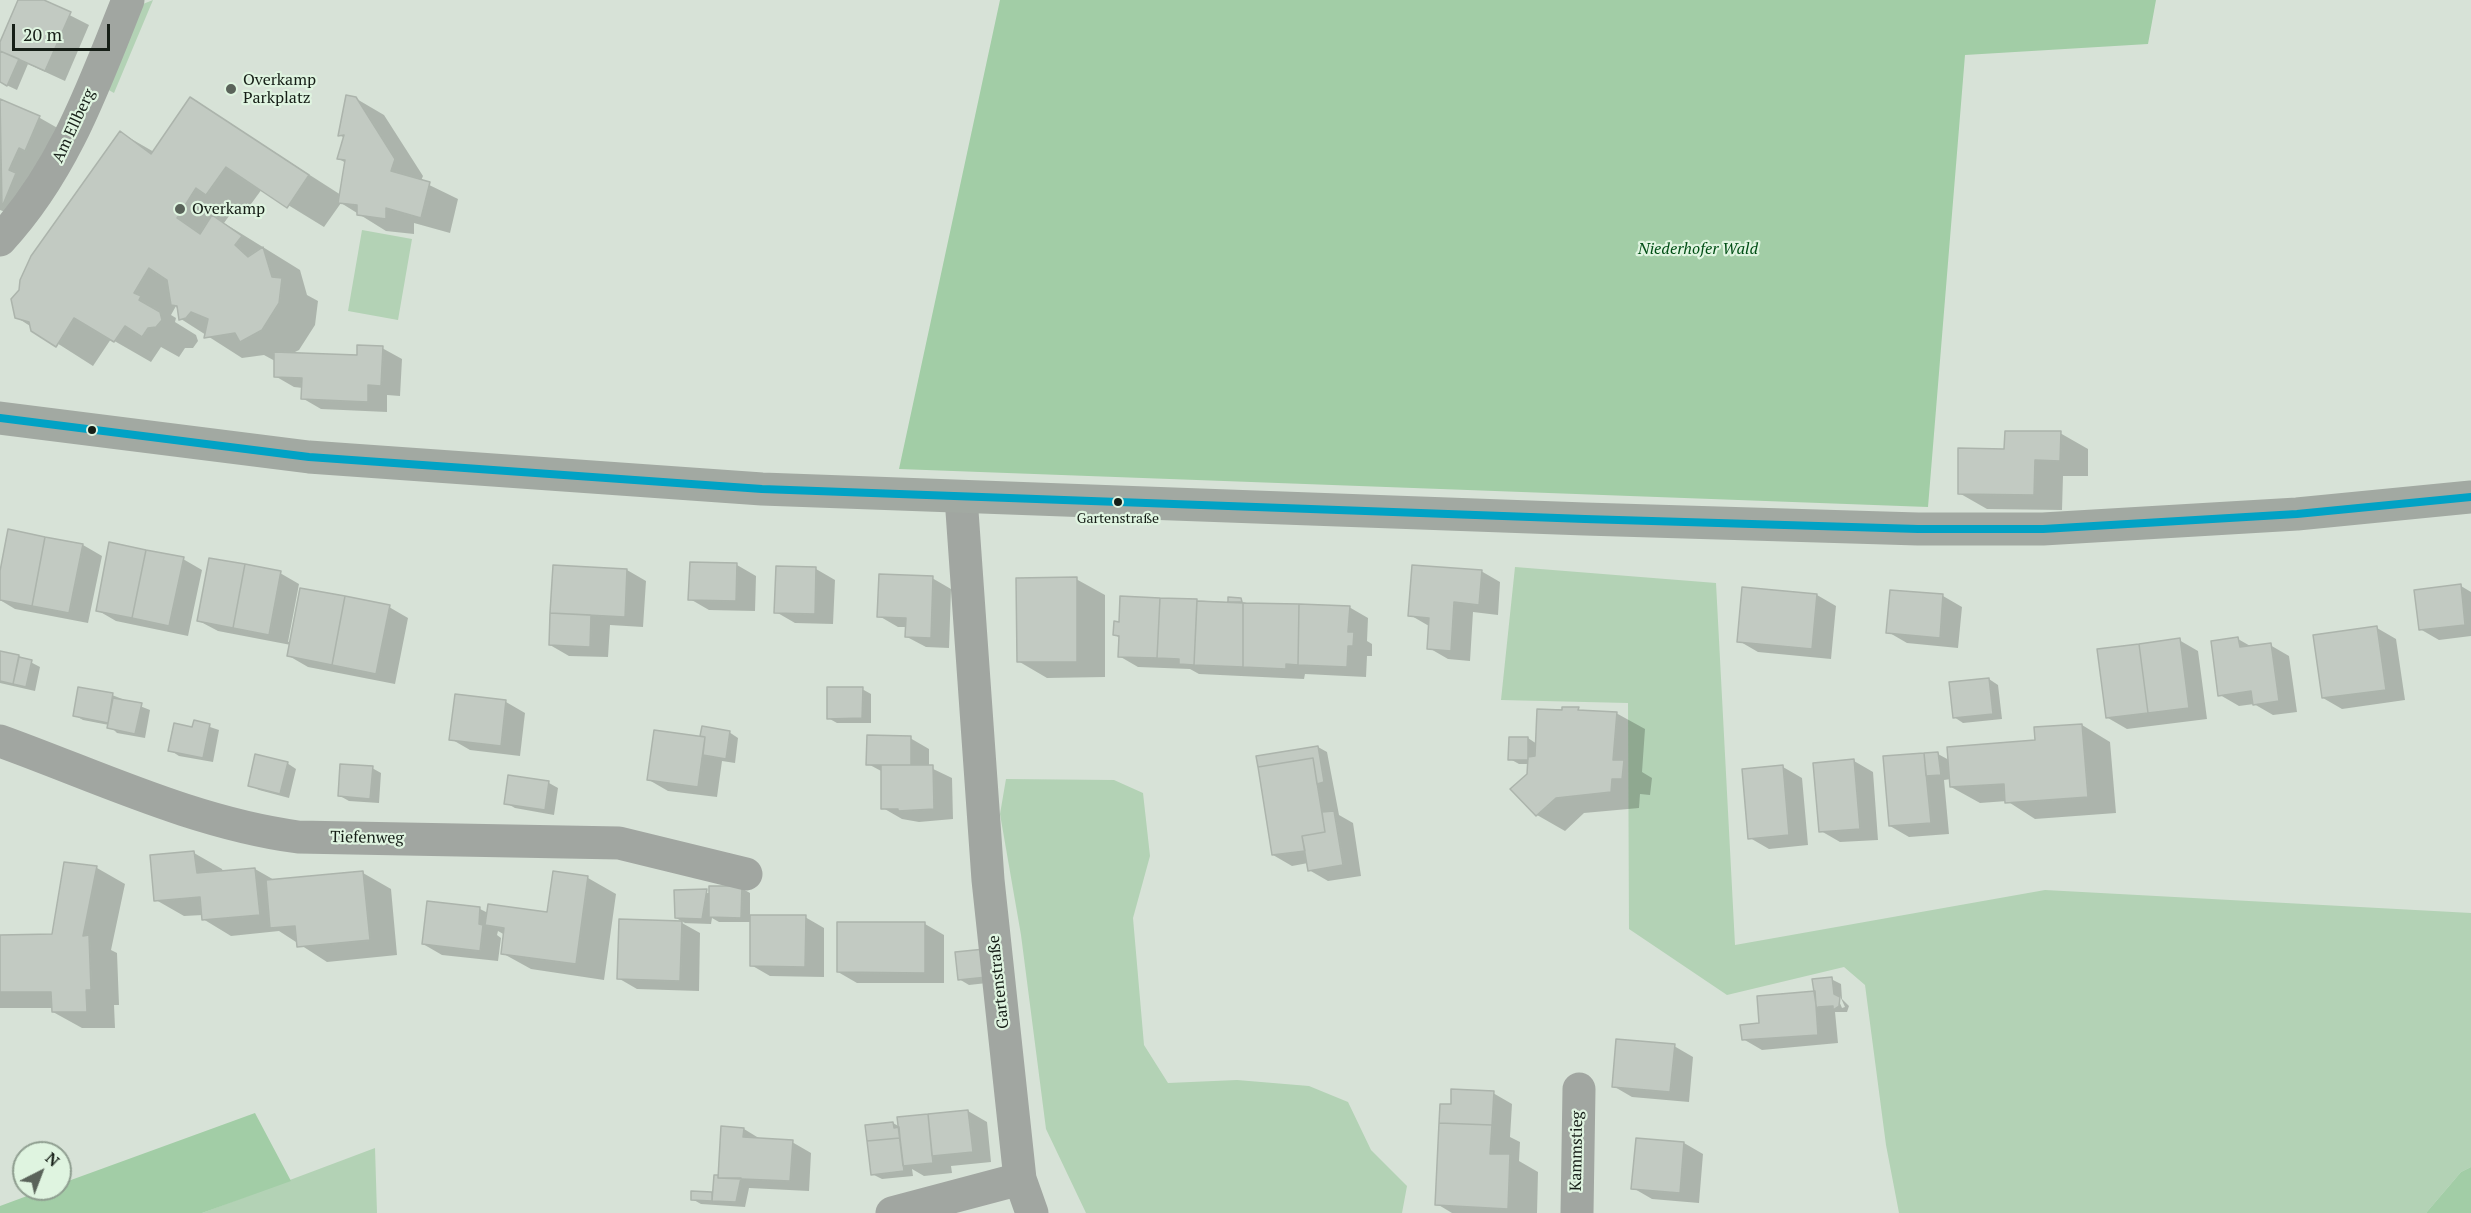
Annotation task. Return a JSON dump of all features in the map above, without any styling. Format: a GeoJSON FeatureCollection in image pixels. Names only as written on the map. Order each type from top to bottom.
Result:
{"type":"FeatureCollection","features":[{"type":"Feature","properties":{"kind":"main road"},"geometry":{"type":"LineString","coordinates":[[0,418],[309,457],[762,489],[1918,529],[2043,529],[2185,521],[2297,514],[2471,497]]}},
{"type":"Feature","properties":{"kind":"street","name":"Am Ellberg"},"geometry":{"type":"LineString","coordinates":[[1,237],[31,205],[62,157],[128,0]]}},
{"type":"Feature","properties":{"kind":"street","name":"Gartenstraße"},"geometry":{"type":"LineString","coordinates":[[961,496],[988,880],[1020,1179],[1032,1213]]}},
{"type":"Feature","properties":{"kind":"street","name":"Tiefenweg"},"geometry":{"type":"LineString","coordinates":[[0,741],[211,819],[253,831],[298,837],[619,843],[746,874]]}},
{"type":"Feature","properties":{"kind":"street","name":"Kammstieg"},"geometry":{"type":"LineString","coordinates":[[1577,1213],[1579,1089]]}},
{"type":"Feature","properties":{"kind":"street"},"geometry":{"type":"LineString","coordinates":[[892,1213],[1020,1179]]}},
{"type":"Feature","properties":{"kind":"green space"},"geometry":{"type":"Polygon","coordinates":[[[153,0],[114,93],[107,89],[138,6],[153,0]]]}},
{"type":"Feature","properties":{"kind":"green space","name":"Niederhofer Wald"},"geometry":{"type":"Polygon","coordinates":[[[1000,0],[2156,0],[2148,44],[1965,55],[1928,507],[899,469],[1000,0]]]}},
{"type":"Feature","properties":{"kind":"green space"},"geometry":{"type":"Polygon","coordinates":[[[362,230],[412,239],[398,320],[348,311],[362,230]]]}},
{"type":"Feature","properties":{"kind":"green space"},"geometry":{"type":"Polygon","coordinates":[[[1515,567],[1716,583],[1735,945],[2045,890],[2471,913],[2471,1167],[2461,1172],[2426,1213],[1899,1213],[1886,1145],[1865,985],[1844,967],[1727,995],[1629,929],[1628,703],[1501,700],[1515,567]]]}},
{"type":"Feature","properties":{"kind":"green space"},"geometry":{"type":"Polygon","coordinates":[[[1006,779],[1114,780],[1143,793],[1150,856],[1133,918],[1144,1045],[1168,1083],[1237,1080],[1309,1086],[1348,1102],[1371,1150],[1407,1186],[1402,1213],[1086,1213],[1046,1129],[1021,935],[1000,814],[1006,779]]]}},
{"type":"Feature","properties":{"kind":"green space"},"geometry":{"type":"Polygon","coordinates":[[[255,1113],[291,1181],[202,1213],[0,1213],[0,1206],[14,1201],[72,1201],[72,1180],[255,1113]]]}},
{"type":"Feature","properties":{"kind":"green space"},"geometry":{"type":"Polygon","coordinates":[[[375,1148],[377,1213],[202,1213],[375,1148]]]}},
{"type":"Feature","properties":{"kind":"green space"},"geometry":{"type":"Polygon","coordinates":[[[2471,1167],[2471,1213],[2426,1213],[2461,1172],[2471,1167]]]}},
{"type":"Feature","properties":{"kind":"building"},"geometry":{"type":"Polygon","coordinates":[[[18,0],[44,0],[71,12],[45,71],[0,51],[0,42],[18,0]]]}},
{"type":"Feature","properties":{"kind":"building"},"geometry":{"type":"Polygon","coordinates":[[[0,51],[19,59],[7,86],[0,82],[0,51]]]}},
{"type":"Feature","properties":{"kind":"building"},"geometry":{"type":"Polygon","coordinates":[[[346,95],[356,97],[395,159],[391,171],[430,182],[421,218],[386,208],[386,219],[357,215],[357,205],[338,203],[345,160],[337,159],[344,135],[338,136],[346,95]]]}},
{"type":"Feature","properties":{"kind":"building","name":"Overkamp"},"geometry":{"type":"Polygon","coordinates":[[[190,97],[309,175],[287,208],[226,167],[206,195],[196,188],[177,218],[200,234],[212,215],[242,236],[235,245],[248,257],[263,247],[272,277],[282,278],[279,303],[262,330],[240,342],[235,333],[204,338],[208,319],[191,312],[186,318],[179,320],[177,306],[171,305],[167,280],[149,268],[134,293],[141,296],[139,300],[160,312],[162,320],[156,327],[148,328],[142,337],[125,326],[114,342],[74,318],[56,347],[31,331],[29,322],[15,318],[11,299],[19,290],[20,280],[31,256],[120,131],[151,154],[190,97]]]}},
{"type":"Feature","properties":{"kind":"building"},"geometry":{"type":"Polygon","coordinates":[[[0,99],[40,116],[25,151],[19,148],[9,170],[16,173],[2,207],[0,99]]]}},
{"type":"Feature","properties":{"kind":"building"},"geometry":{"type":"Polygon","coordinates":[[[357,345],[383,346],[381,386],[368,385],[368,402],[301,399],[302,378],[274,377],[274,352],[357,355],[357,345]]]}},
{"type":"Feature","properties":{"kind":"building"},"geometry":{"type":"Polygon","coordinates":[[[2005,431],[2061,431],[2060,461],[2035,460],[2034,495],[1958,494],[1958,448],[2004,449],[2005,431]]]}},
{"type":"Feature","properties":{"kind":"building"},"geometry":{"type":"Polygon","coordinates":[[[8,529],[45,537],[32,606],[0,600],[0,571],[8,529]]]}},
{"type":"Feature","properties":{"kind":"building"},"geometry":{"type":"Polygon","coordinates":[[[45,537],[83,544],[69,613],[32,606],[45,537]]]}},
{"type":"Feature","properties":{"kind":"building"},"geometry":{"type":"Polygon","coordinates":[[[109,542],[146,550],[132,618],[96,611],[109,542]]]}},
{"type":"Feature","properties":{"kind":"building"},"geometry":{"type":"Polygon","coordinates":[[[146,550],[184,557],[169,626],[132,618],[146,550]]]}},
{"type":"Feature","properties":{"kind":"building"},"geometry":{"type":"Polygon","coordinates":[[[209,558],[245,564],[233,628],[197,621],[209,558]]]}},
{"type":"Feature","properties":{"kind":"building"},"geometry":{"type":"Polygon","coordinates":[[[690,562],[737,563],[736,601],[688,600],[690,562]]]}},
{"type":"Feature","properties":{"kind":"building"},"geometry":{"type":"Polygon","coordinates":[[[245,564],[281,571],[269,635],[233,628],[245,564]]]}},
{"type":"Feature","properties":{"kind":"building"},"geometry":{"type":"Polygon","coordinates":[[[553,565],[627,569],[625,617],[550,613],[553,565]]]}},
{"type":"Feature","properties":{"kind":"building"},"geometry":{"type":"Polygon","coordinates":[[[1412,565],[1482,570],[1479,605],[1454,602],[1451,651],[1427,649],[1429,618],[1408,616],[1412,565]]]}},
{"type":"Feature","properties":{"kind":"building"},"geometry":{"type":"Polygon","coordinates":[[[776,566],[816,567],[815,614],[774,613],[776,566]]]}},
{"type":"Feature","properties":{"kind":"building"},"geometry":{"type":"Polygon","coordinates":[[[879,574],[933,576],[931,638],[905,637],[906,618],[877,617],[879,574]]]}},
{"type":"Feature","properties":{"kind":"building"},"geometry":{"type":"Polygon","coordinates":[[[1077,577],[1077,662],[1017,662],[1016,578],[1077,577]]]}},
{"type":"Feature","properties":{"kind":"building"},"geometry":{"type":"Polygon","coordinates":[[[2461,584],[2465,625],[2419,630],[2414,590],[2461,584]]]}},
{"type":"Feature","properties":{"kind":"building"},"geometry":{"type":"Polygon","coordinates":[[[1742,587],[1817,594],[1812,649],[1737,642],[1742,587]]]}},
{"type":"Feature","properties":{"kind":"building"},"geometry":{"type":"Polygon","coordinates":[[[300,588],[345,596],[332,665],[287,656],[300,588]]]}},
{"type":"Feature","properties":{"kind":"building"},"geometry":{"type":"Polygon","coordinates":[[[1890,590],[1943,594],[1940,638],[1886,633],[1890,590]]]}},
{"type":"Feature","properties":{"kind":"building"},"geometry":{"type":"Polygon","coordinates":[[[345,596],[390,605],[376,674],[332,665],[345,596]]]}},
{"type":"Feature","properties":{"kind":"building"},"geometry":{"type":"Polygon","coordinates":[[[1120,596],[1160,598],[1157,658],[1118,657],[1119,636],[1113,635],[1114,621],[1119,622],[1120,596]]]}},
{"type":"Feature","properties":{"kind":"building"},"geometry":{"type":"Polygon","coordinates":[[[1228,597],[1241,598],[1242,602],[1228,602],[1228,597]]]}},
{"type":"Feature","properties":{"kind":"building"},"geometry":{"type":"Polygon","coordinates":[[[1160,598],[1197,599],[1194,665],[1179,664],[1179,659],[1157,658],[1160,598]]]}},
{"type":"Feature","properties":{"kind":"building"},"geometry":{"type":"Polygon","coordinates":[[[1197,601],[1243,603],[1243,667],[1194,665],[1197,601]]]}},
{"type":"Feature","properties":{"kind":"building"},"geometry":{"type":"Polygon","coordinates":[[[1243,603],[1299,604],[1298,665],[1286,664],[1286,669],[1243,667],[1243,603]]]}},
{"type":"Feature","properties":{"kind":"building"},"geometry":{"type":"Polygon","coordinates":[[[1299,604],[1350,606],[1348,632],[1354,632],[1353,646],[1348,646],[1347,667],[1298,665],[1299,604]]]}},
{"type":"Feature","properties":{"kind":"building"},"geometry":{"type":"Polygon","coordinates":[[[550,613],[591,615],[590,647],[549,645],[550,613]]]}},
{"type":"Feature","properties":{"kind":"building"},"geometry":{"type":"Polygon","coordinates":[[[2377,626],[2386,690],[2322,698],[2313,635],[2377,626]]]}},
{"type":"Feature","properties":{"kind":"building"},"geometry":{"type":"Polygon","coordinates":[[[2238,637],[2240,647],[2271,643],[2279,701],[2253,705],[2251,691],[2218,696],[2211,641],[2238,637]]]}},
{"type":"Feature","properties":{"kind":"building"},"geometry":{"type":"Polygon","coordinates":[[[2180,638],[2189,708],[2148,713],[2139,644],[2180,638]]]}},
{"type":"Feature","properties":{"kind":"building"},"geometry":{"type":"Polygon","coordinates":[[[2139,644],[2148,713],[2106,718],[2097,649],[2139,644]]]}},
{"type":"Feature","properties":{"kind":"building"},"geometry":{"type":"Polygon","coordinates":[[[0,651],[19,655],[13,684],[0,681],[0,651]]]}},
{"type":"Feature","properties":{"kind":"building"},"geometry":{"type":"Polygon","coordinates":[[[19,657],[32,660],[26,687],[13,684],[19,657]]]}},
{"type":"Feature","properties":{"kind":"building"},"geometry":{"type":"Polygon","coordinates":[[[1989,678],[1993,714],[1953,718],[1949,682],[1989,678]]]}},
{"type":"Feature","properties":{"kind":"building"},"geometry":{"type":"Polygon","coordinates":[[[78,687],[113,693],[108,723],[73,716],[78,687]]]}},
{"type":"Feature","properties":{"kind":"building"},"geometry":{"type":"Polygon","coordinates":[[[827,687],[863,687],[862,718],[827,719],[827,687]]]}},
{"type":"Feature","properties":{"kind":"building"},"geometry":{"type":"Polygon","coordinates":[[[455,694],[506,700],[501,746],[449,740],[455,694]]]}},
{"type":"Feature","properties":{"kind":"building"},"geometry":{"type":"Polygon","coordinates":[[[113,698],[142,703],[135,734],[107,728],[113,698]]]}},
{"type":"Feature","properties":{"kind":"building"},"geometry":{"type":"Polygon","coordinates":[[[1562,707],[1617,712],[1613,760],[1624,760],[1622,779],[1612,779],[1611,792],[1556,798],[1536,816],[1510,789],[1527,774],[1528,757],[1535,756],[1537,709],[1562,710],[1562,707]]]}},
{"type":"Feature","properties":{"kind":"building"},"geometry":{"type":"Polygon","coordinates":[[[194,720],[210,724],[203,758],[168,751],[174,723],[192,727],[194,720]]]}},
{"type":"Feature","properties":{"kind":"building"},"geometry":{"type":"Polygon","coordinates":[[[2082,724],[2088,797],[2005,803],[2004,784],[1950,787],[1947,747],[2035,740],[2034,727],[2082,724]]]}},
{"type":"Feature","properties":{"kind":"building"},"geometry":{"type":"Polygon","coordinates":[[[702,726],[730,731],[726,759],[703,755],[705,737],[700,736],[702,726]]]}},
{"type":"Feature","properties":{"kind":"building"},"geometry":{"type":"Polygon","coordinates":[[[654,730],[705,737],[698,787],[647,780],[654,730]]]}},
{"type":"Feature","properties":{"kind":"building"},"geometry":{"type":"Polygon","coordinates":[[[867,735],[911,736],[911,765],[866,765],[867,735]]]}},
{"type":"Feature","properties":{"kind":"building"},"geometry":{"type":"Polygon","coordinates":[[[1509,737],[1528,737],[1528,760],[1508,760],[1509,737]]]}},
{"type":"Feature","properties":{"kind":"building"},"geometry":{"type":"Polygon","coordinates":[[[1318,746],[1324,782],[1317,784],[1313,758],[1258,767],[1256,756],[1318,746]]]}},
{"type":"Feature","properties":{"kind":"building"},"geometry":{"type":"Polygon","coordinates":[[[1938,752],[1941,775],[1926,776],[1924,753],[1938,752]]]}},
{"type":"Feature","properties":{"kind":"building"},"geometry":{"type":"Polygon","coordinates":[[[1924,753],[1931,823],[1889,826],[1883,756],[1924,753]]]}},
{"type":"Feature","properties":{"kind":"building"},"geometry":{"type":"Polygon","coordinates":[[[255,754],[288,762],[280,794],[248,786],[255,754]]]}},
{"type":"Feature","properties":{"kind":"building"},"geometry":{"type":"Polygon","coordinates":[[[1313,758],[1325,832],[1302,836],[1305,851],[1272,855],[1258,767],[1313,758]]]}},
{"type":"Feature","properties":{"kind":"building"},"geometry":{"type":"Polygon","coordinates":[[[1854,759],[1860,829],[1819,832],[1813,763],[1854,759]]]}},
{"type":"Feature","properties":{"kind":"building"},"geometry":{"type":"Polygon","coordinates":[[[340,764],[373,766],[370,799],[338,796],[340,764]]]}},
{"type":"Feature","properties":{"kind":"building"},"geometry":{"type":"Polygon","coordinates":[[[881,765],[933,765],[934,809],[898,811],[898,809],[881,809],[881,765]]]}},
{"type":"Feature","properties":{"kind":"building"},"geometry":{"type":"Polygon","coordinates":[[[1783,765],[1789,835],[1748,839],[1742,769],[1783,765]]]}},
{"type":"Feature","properties":{"kind":"building"},"geometry":{"type":"Polygon","coordinates":[[[508,775],[549,781],[545,810],[504,804],[508,775]]]}},
{"type":"Feature","properties":{"kind":"building"},"geometry":{"type":"Polygon","coordinates":[[[1334,811],[1343,865],[1308,871],[1302,836],[1325,832],[1322,812],[1334,811]]]}},
{"type":"Feature","properties":{"kind":"building"},"geometry":{"type":"Polygon","coordinates":[[[194,851],[197,873],[255,868],[260,915],[202,920],[200,897],[154,901],[150,855],[194,851]]]}},
{"type":"Feature","properties":{"kind":"building"},"geometry":{"type":"Polygon","coordinates":[[[64,862],[97,866],[83,936],[89,935],[91,990],[86,990],[87,1012],[52,1012],[51,992],[0,992],[0,935],[52,934],[64,862]]]}},
{"type":"Feature","properties":{"kind":"building"},"geometry":{"type":"Polygon","coordinates":[[[363,871],[370,940],[297,947],[295,926],[270,928],[266,880],[363,871]]]}},
{"type":"Feature","properties":{"kind":"building"},"geometry":{"type":"Polygon","coordinates":[[[553,871],[588,876],[576,964],[501,954],[504,928],[485,925],[488,904],[547,912],[553,871]]]}},
{"type":"Feature","properties":{"kind":"building"},"geometry":{"type":"Polygon","coordinates":[[[709,886],[742,886],[741,918],[709,917],[709,886]]]}},
{"type":"Feature","properties":{"kind":"building"},"geometry":{"type":"Polygon","coordinates":[[[707,889],[702,919],[675,918],[674,890],[707,889]]]}},
{"type":"Feature","properties":{"kind":"building"},"geometry":{"type":"Polygon","coordinates":[[[427,901],[480,907],[479,924],[483,925],[480,951],[422,944],[427,901]]]}},
{"type":"Feature","properties":{"kind":"building"},"geometry":{"type":"Polygon","coordinates":[[[750,915],[806,915],[805,967],[750,966],[750,915]]]}},
{"type":"Feature","properties":{"kind":"building"},"geometry":{"type":"Polygon","coordinates":[[[619,919],[682,921],[680,981],[617,979],[619,919]]]}},
{"type":"Feature","properties":{"kind":"building"},"geometry":{"type":"Polygon","coordinates":[[[837,922],[925,922],[925,973],[837,972],[837,922]]]}},
{"type":"Feature","properties":{"kind":"building"},"geometry":{"type":"Polygon","coordinates":[[[985,949],[987,977],[958,980],[955,952],[985,949]]]}},
{"type":"Feature","properties":{"kind":"building"},"geometry":{"type":"Polygon","coordinates":[[[1832,977],[1834,994],[1840,997],[1839,1006],[1833,1010],[1833,1006],[1818,1007],[1817,1011],[1812,979],[1832,977]]]}},
{"type":"Feature","properties":{"kind":"building"},"geometry":{"type":"Polygon","coordinates":[[[1815,991],[1818,1035],[1742,1040],[1740,1025],[1759,1023],[1757,996],[1815,991]]]}},
{"type":"Feature","properties":{"kind":"building"},"geometry":{"type":"Polygon","coordinates":[[[1616,1039],[1675,1044],[1670,1092],[1612,1087],[1616,1039]]]}},
{"type":"Feature","properties":{"kind":"building"},"geometry":{"type":"Polygon","coordinates":[[[1451,1089],[1494,1091],[1492,1125],[1439,1123],[1440,1104],[1451,1104],[1451,1089]]]}},
{"type":"Feature","properties":{"kind":"building"},"geometry":{"type":"Polygon","coordinates":[[[968,1110],[973,1152],[932,1156],[928,1114],[968,1110]]]}},
{"type":"Feature","properties":{"kind":"building"},"geometry":{"type":"Polygon","coordinates":[[[928,1114],[933,1163],[903,1166],[897,1117],[928,1114]]]}},
{"type":"Feature","properties":{"kind":"building"},"geometry":{"type":"Polygon","coordinates":[[[893,1122],[894,1128],[899,1127],[900,1138],[867,1141],[865,1125],[893,1122]]]}},
{"type":"Feature","properties":{"kind":"building"},"geometry":{"type":"Polygon","coordinates":[[[1439,1123],[1492,1125],[1490,1154],[1510,1154],[1508,1209],[1435,1205],[1439,1123]]]}},
{"type":"Feature","properties":{"kind":"building"},"geometry":{"type":"Polygon","coordinates":[[[721,1126],[744,1128],[743,1137],[793,1140],[790,1181],[718,1178],[721,1126]]]}},
{"type":"Feature","properties":{"kind":"building"},"geometry":{"type":"Polygon","coordinates":[[[900,1138],[904,1171],[871,1175],[867,1141],[900,1138]]]}},
{"type":"Feature","properties":{"kind":"building"},"geometry":{"type":"Polygon","coordinates":[[[1636,1138],[1684,1142],[1680,1193],[1631,1189],[1636,1138]]]}},
{"type":"Feature","properties":{"kind":"building"},"geometry":{"type":"Polygon","coordinates":[[[714,1175],[718,1175],[718,1178],[741,1178],[736,1202],[712,1201],[714,1175]]]}},
{"type":"Feature","properties":{"kind":"building"},"geometry":{"type":"Polygon","coordinates":[[[691,1191],[712,1192],[712,1201],[691,1200],[691,1191]]]}},
{"type":"Feature","properties":{"kind":"transit line"},"geometry":{"type":"LineString","coordinates":[[0,418],[309,457],[762,489],[1585,519],[1918,529],[2043,529],[2297,514],[2471,497]]}},
{"type":"Feature","properties":{"kind":"place","name":"Overkamp Parkplatz"},"geometry":{"type":"Point","coordinates":[231,89]}},
{"type":"Feature","properties":{"kind":"place","name":"Overkamp"},"geometry":{"type":"Point","coordinates":[180,209]}},
{"type":"Feature","properties":{"kind":"place","name":"Gartenstraße"},"geometry":{"type":"Point","coordinates":[1118,502]}}]}
